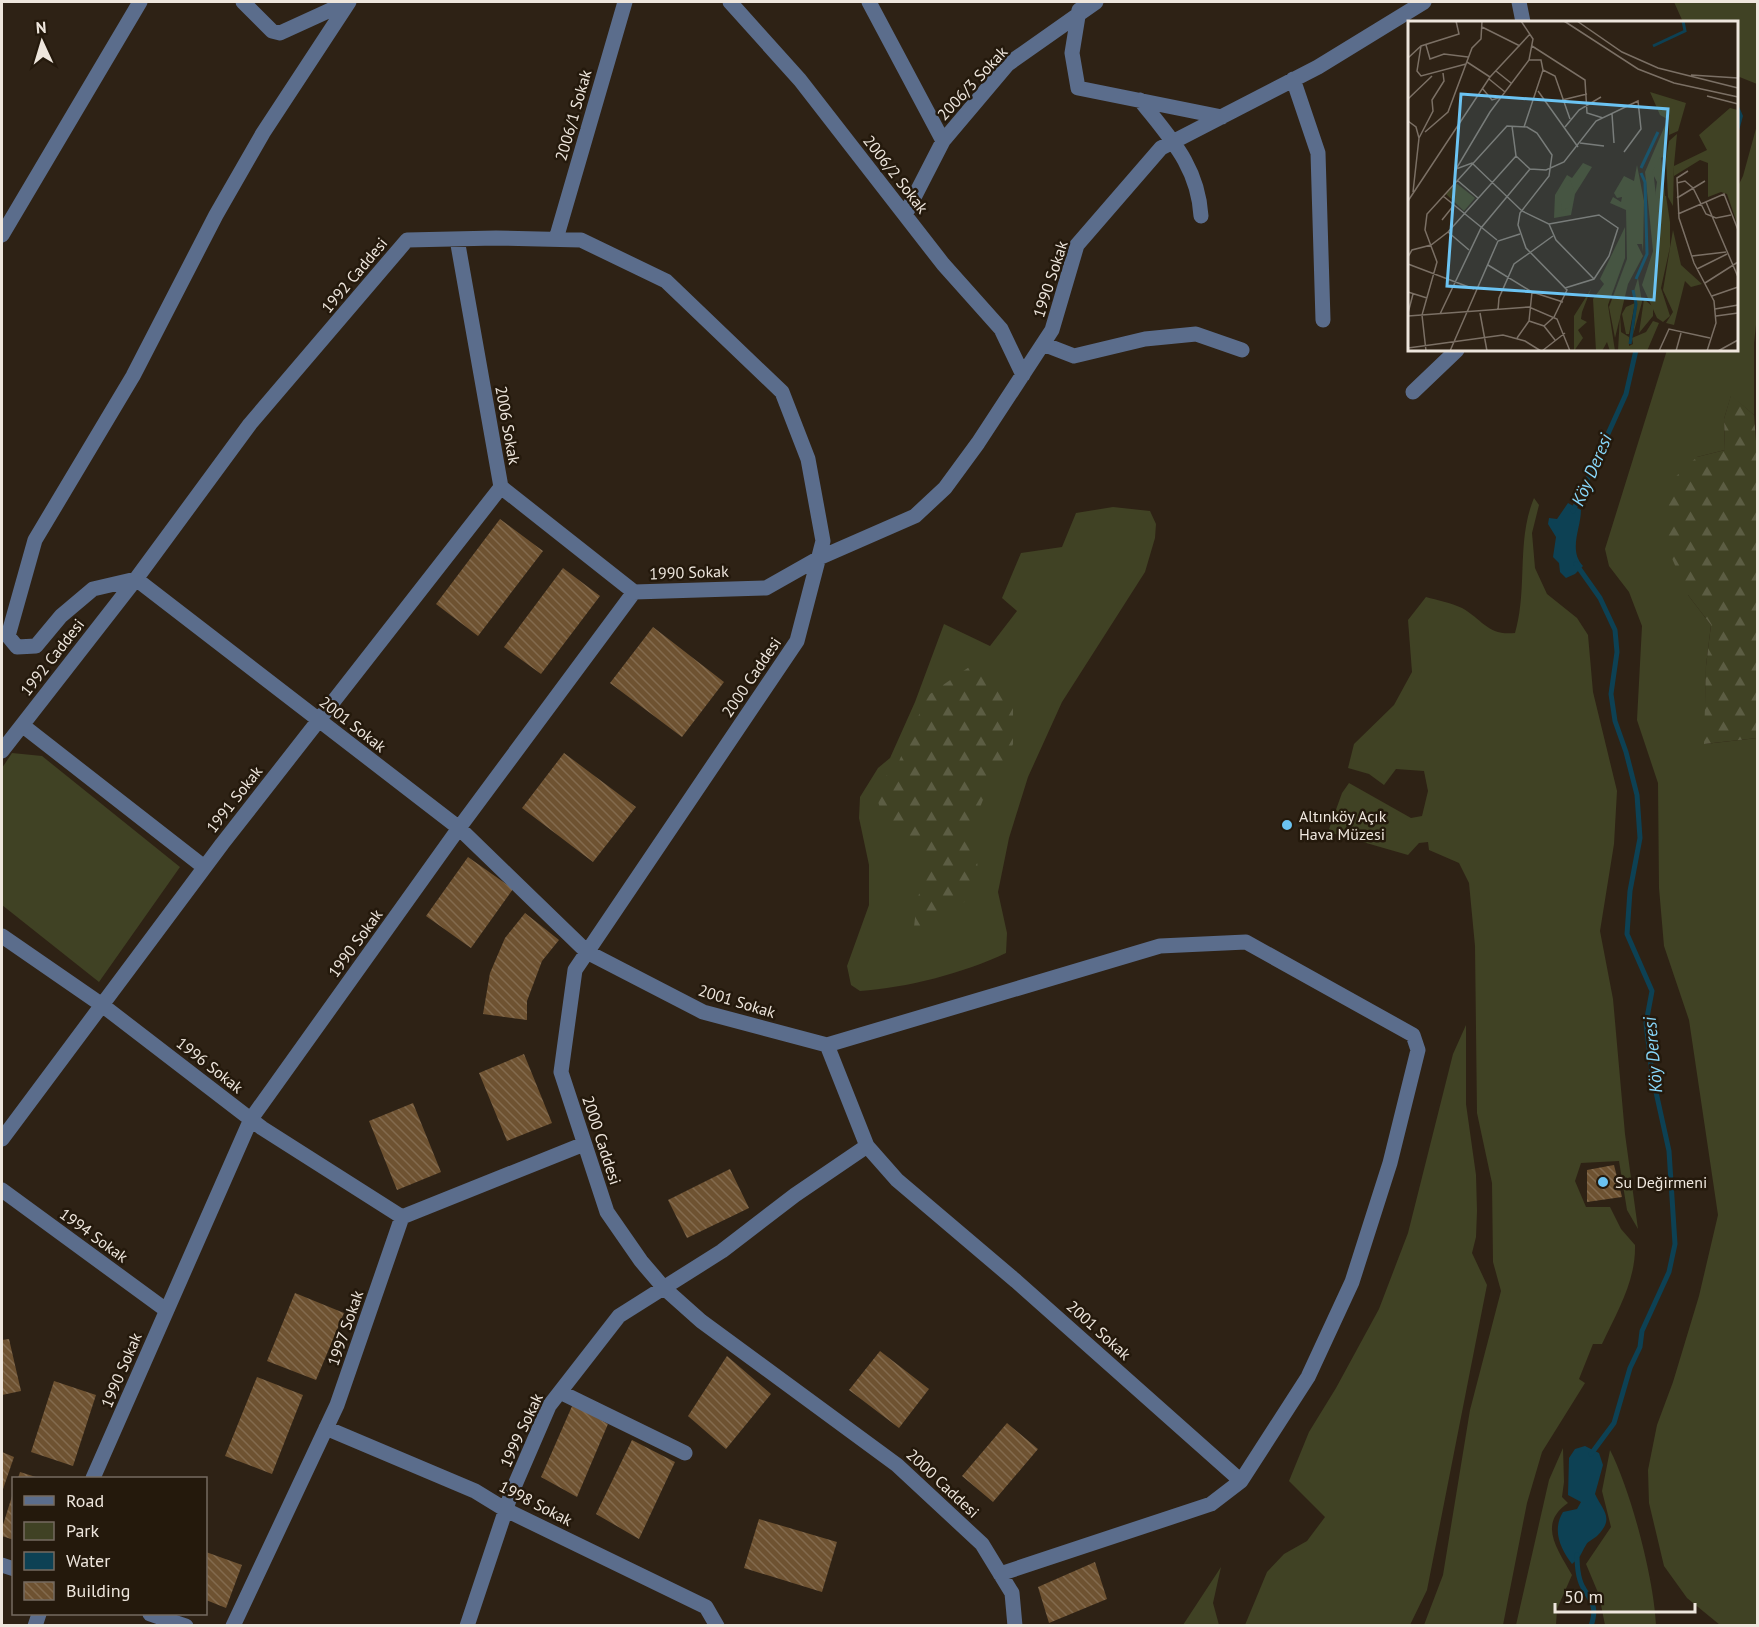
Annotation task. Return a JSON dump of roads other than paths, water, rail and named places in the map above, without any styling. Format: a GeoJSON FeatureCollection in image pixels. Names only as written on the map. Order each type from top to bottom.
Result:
{"type":"FeatureCollection","features":[{"type":"Feature","properties":{"kind":"street"},"geometry":{"type":"LineString","coordinates":[[2,235],[140,2]]}},
{"type":"Feature","properties":{"kind":"street"},"geometry":{"type":"LineString","coordinates":[[243,2],[272,31],[280,33],[348,2]]}},
{"type":"Feature","properties":{"kind":"street"},"geometry":{"type":"LineString","coordinates":[[136,579],[93,589],[61,616],[36,646],[18,647],[8,636],[35,540],[133,376],[216,215],[263,133],[348,2]]}},
{"type":"Feature","properties":{"kind":"street","name":"2006/1 Sokak"},"geometry":{"type":"LineString","coordinates":[[556,239],[625,2]]}},
{"type":"Feature","properties":{"kind":"street","name":"2006/2 Sokak"},"geometry":{"type":"LineString","coordinates":[[730,2],[800,80],[943,264],[1001,329],[1023,375]]}},
{"type":"Feature","properties":{"kind":"street"},"geometry":{"type":"LineString","coordinates":[[869,2],[943,141]]}},
{"type":"Feature","properties":{"kind":"street","name":"2006/3 Sokak"},"geometry":{"type":"LineString","coordinates":[[906,215],[943,141],[1008,64],[1079,8],[1096,2]]}},
{"type":"Feature","properties":{"kind":"street","name":"1990 Sokak"},"geometry":{"type":"LineString","coordinates":[[94,1477],[251,1119],[459,828],[634,592],[766,588],[819,558],[915,516],[945,488],[1052,330],[1077,245],[1161,148],[1293,80],[1424,2]]}},
{"type":"Feature","properties":{"kind":"street"},"geometry":{"type":"LineString","coordinates":[[1519,2],[1523,21]]}},
{"type":"Feature","properties":{"kind":"street"},"geometry":{"type":"LineString","coordinates":[[1079,8],[1072,53],[1078,88],[1222,117]]}},
{"type":"Feature","properties":{"kind":"street"},"geometry":{"type":"LineString","coordinates":[[1293,80],[1318,153],[1323,320]]}},
{"type":"Feature","properties":{"kind":"street"},"geometry":{"type":"LineString","coordinates":[[1140,100],[1189,165],[1200,194],[1201,216]]}},
{"type":"Feature","properties":{"kind":"street","name":"1992 Caddesi"},"geometry":{"type":"LineString","coordinates":[[2,751],[136,579],[250,424],[407,240],[457,238],[581,240],[666,280],[782,392],[808,459],[823,541],[819,558]]}},
{"type":"Feature","properties":{"kind":"street","name":"2006 Sokak"},"geometry":{"type":"LineString","coordinates":[[457,238],[501,487],[634,592]]}},
{"type":"Feature","properties":{"kind":"street"},"geometry":{"type":"LineString","coordinates":[[1043,344],[1074,356],[1145,339],[1196,334],[1242,350]]}},
{"type":"Feature","properties":{"kind":"street"},"geometry":{"type":"LineString","coordinates":[[1413,392],[1456,351]]}},
{"type":"Feature","properties":{"kind":"street","name":"1991 Sokak"},"geometry":{"type":"LineString","coordinates":[[2,1139],[204,867],[501,487]]}},
{"type":"Feature","properties":{"kind":"street","name":"2000 Caddesi"},"geometry":{"type":"LineString","coordinates":[[819,558],[797,641],[575,970],[561,1072],[606,1212],[641,1261],[664,1288],[701,1321],[897,1465],[982,1544],[1012,1593],[1015,1626]]}},
{"type":"Feature","properties":{"kind":"street","name":"2001 Sokak"},"geometry":{"type":"LineString","coordinates":[[136,579],[459,828],[587,952],[702,1012],[827,1045],[867,1146],[897,1180],[1016,1281],[1241,1480]]}},
{"type":"Feature","properties":{"kind":"street"},"geometry":{"type":"LineString","coordinates":[[22,725],[204,867]]}},
{"type":"Feature","properties":{"kind":"street"},"geometry":{"type":"LineString","coordinates":[[827,1045],[1160,946],[1246,942],[1413,1035],[1418,1050],[1390,1163],[1352,1282],[1308,1377],[1241,1480],[1211,1504],[1000,1574]]}},
{"type":"Feature","properties":{"kind":"street","name":"1996 Sokak"},"geometry":{"type":"LineString","coordinates":[[4,943],[102,1005],[251,1119],[402,1217]]}},
{"type":"Feature","properties":{"kind":"street"},"geometry":{"type":"LineString","coordinates":[[402,1217],[584,1144]]}},
{"type":"Feature","properties":{"kind":"street","name":"1999 Sokak"},"geometry":{"type":"LineString","coordinates":[[467,1626],[506,1510],[549,1406],[619,1316],[722,1251],[795,1195],[867,1146]]}},
{"type":"Feature","properties":{"kind":"street","name":"1994 Sokak"},"geometry":{"type":"LineString","coordinates":[[2,1190],[166,1310]]}},
{"type":"Feature","properties":{"kind":"street","name":"1997 Sokak"},"geometry":{"type":"LineString","coordinates":[[232,1626],[337,1406],[402,1217]]}},
{"type":"Feature","properties":{"kind":"street"},"geometry":{"type":"LineString","coordinates":[[560,1392],[685,1453]]}},
{"type":"Feature","properties":{"kind":"street","name":"1998 Sokak"},"geometry":{"type":"LineString","coordinates":[[326,1428],[475,1491],[506,1510],[706,1607],[717,1626]]}},
{"type":"Feature","properties":{"kind":"street"},"geometry":{"type":"LineString","coordinates":[[153,1615],[186,1626]]}},
{"type":"Feature","properties":{"kind":"water"},"geometry":{"type":"Polygon","coordinates":[[[1738,104],[1743,116],[1738,134],[1738,104]]]}},
{"type":"Feature","properties":{"kind":"water"},"geometry":{"type":"Polygon","coordinates":[[[1568,503],[1581,510],[1576,553],[1583,566],[1575,574],[1566,578],[1560,572],[1559,563],[1553,557],[1556,537],[1548,524],[1549,518],[1557,519],[1568,503]]]}},
{"type":"Feature","properties":{"kind":"water"},"geometry":{"type":"Polygon","coordinates":[[[1585,1446],[1599,1453],[1603,1465],[1595,1494],[1606,1519],[1602,1530],[1587,1544],[1572,1564],[1561,1545],[1558,1525],[1563,1512],[1577,1509],[1581,1502],[1568,1495],[1569,1458],[1575,1449],[1585,1446]]]}},
{"type":"Feature","properties":{"kind":"waterway","name":"Köy Deresi"},"geometry":{"type":"LineString","coordinates":[[1573,511],[1626,394],[1636,351]]}},
{"type":"Feature","properties":{"kind":"waterway","name":"Köy Deresi"},"geometry":{"type":"LineString","coordinates":[[1576,564],[1600,598],[1615,630],[1617,652],[1611,694],[1615,721],[1637,795],[1640,838],[1630,891],[1627,934],[1652,991],[1646,1023],[1652,1074],[1669,1151],[1675,1244],[1669,1272],[1642,1331],[1640,1347],[1630,1368],[1614,1423],[1591,1454]]}},
{"type":"Feature","properties":{"kind":"waterway","name":"Köy Deresi"},"geometry":{"type":"LineString","coordinates":[[1577,1555],[1580,1581],[1593,1606],[1594,1615],[1591,1626]]}},
{"type":"Feature","properties":{"kind":"place","name":"Altınköy Açık Hava Müzesi"},"geometry":{"type":"Point","coordinates":[1287,825]}},
{"type":"Feature","properties":{"kind":"place","name":"Su Değirmeni"},"geometry":{"type":"Point","coordinates":[1603,1182]}}]}
